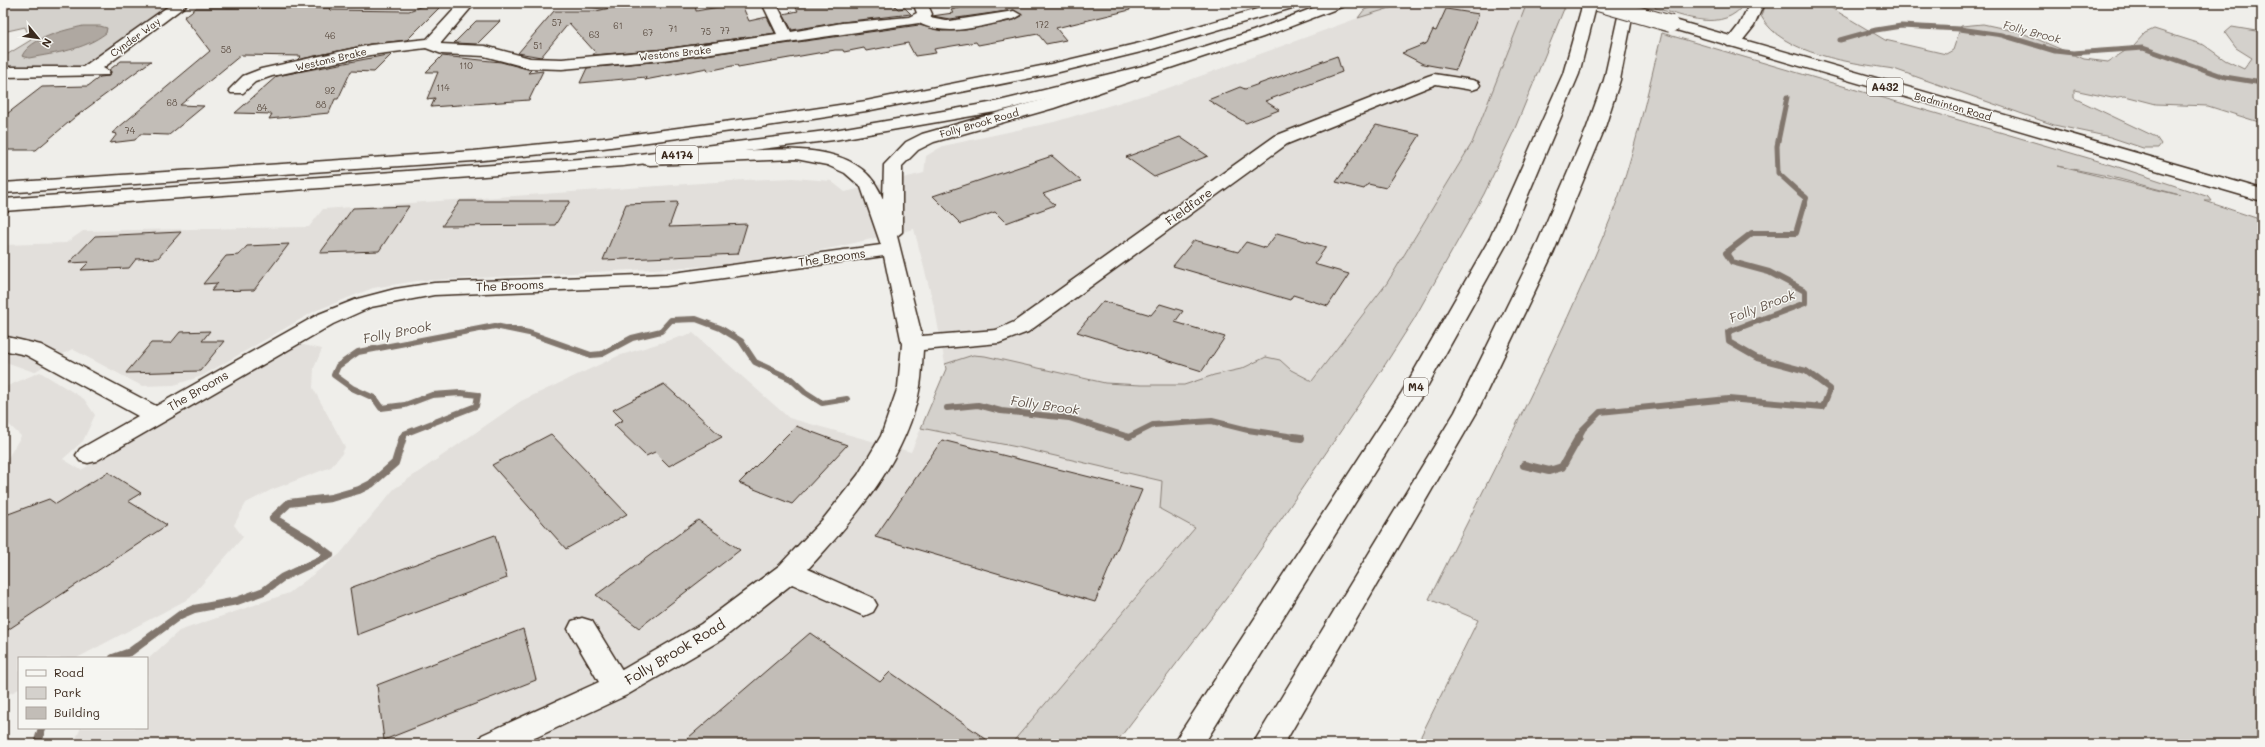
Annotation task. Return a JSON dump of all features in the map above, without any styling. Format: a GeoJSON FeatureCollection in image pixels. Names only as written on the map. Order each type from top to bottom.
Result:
{"type":"FeatureCollection","features":[{"type":"Feature","properties":{"kind":"main road","name":"Cynder Way"},"geometry":{"type":"LineString","coordinates":[[87,72],[182,3]]}},
{"type":"Feature","properties":{"kind":"main road"},"geometry":{"type":"LineString","coordinates":[[432,43],[468,3]]}},
{"type":"Feature","properties":{"kind":"main road"},"geometry":{"type":"LineString","coordinates":[[769,3],[786,37]]}},
{"type":"Feature","properties":{"kind":"main road","name":"A4174"},"geometry":{"type":"LineString","coordinates":[[3,188],[474,156],[603,143],[754,123],[866,106],[1051,69],[1144,47],[1294,3]]}},
{"type":"Feature","properties":{"kind":"main road","name":"A4174"},"geometry":{"type":"LineString","coordinates":[[3,205],[623,161],[834,135],[995,107],[1152,69],[1258,34],[1339,3]]}},
{"type":"Feature","properties":{"kind":"main road","name":"M4"},"geometry":{"type":"LineString","coordinates":[[1188,744],[1412,394],[1500,238],[1571,74],[1590,3]]}},
{"type":"Feature","properties":{"kind":"main road","name":"Badminton Road"},"geometry":{"type":"LineString","coordinates":[[1598,3],[2262,195]]}},
{"type":"Feature","properties":{"kind":"main road"},"geometry":{"type":"LineString","coordinates":[[1268,744],[1466,412],[1544,251],[1595,130],[1612,80],[1628,3]]}},
{"type":"Feature","properties":{"kind":"main road"},"geometry":{"type":"LineString","coordinates":[[1733,42],[1746,26],[1757,3]]}},
{"type":"Feature","properties":{"kind":"main road","name":"Westons Brake"},"geometry":{"type":"LineString","coordinates":[[237,90],[248,79],[267,72],[370,50],[432,43],[433,47],[442,50],[485,51],[529,63],[575,63],[663,55],[732,46],[842,28],[909,21],[920,11],[933,24],[950,26],[999,23],[1014,15]]}},
{"type":"Feature","properties":{"kind":"main road"},"geometry":{"type":"LineString","coordinates":[[575,63],[579,47]]}},
{"type":"Feature","properties":{"kind":"main road","name":"Folly Brook Road"},"geometry":{"type":"LineString","coordinates":[[892,249],[893,165],[912,146],[944,133],[1048,104],[1152,69]]}},
{"type":"Feature","properties":{"kind":"main road","name":"Cynder Way"},"geometry":{"type":"LineString","coordinates":[[3,72],[107,72]]}},
{"type":"Feature","properties":{"kind":"main road","name":"Fieldfare"},"geometry":{"type":"LineString","coordinates":[[913,344],[999,336],[1021,327],[1281,140],[1434,79],[1472,86]]}},
{"type":"Feature","properties":{"kind":"main road","name":"Folly Brook Road"},"geometry":{"type":"LineString","coordinates":[[492,744],[617,687],[711,632],[789,572],[833,525],[867,481],[893,436],[909,387],[913,344],[892,249],[869,185],[851,168],[832,160],[796,154],[623,161]]}},
{"type":"Feature","properties":{"kind":"main road","name":"The Brooms"},"geometry":{"type":"LineString","coordinates":[[88,455],[326,318],[364,303],[395,295],[434,289],[666,280],[892,249]]}},
{"type":"Feature","properties":{"kind":"main road","name":"The Brooms"},"geometry":{"type":"LineString","coordinates":[[3,343],[33,350],[156,416]]}},
{"type":"Feature","properties":{"kind":"main road"},"geometry":{"type":"LineString","coordinates":[[789,572],[864,605]]}},
{"type":"Feature","properties":{"kind":"main road","name":"Folly Brook Road"},"geometry":{"type":"LineString","coordinates":[[582,629],[617,687]]}},
{"type":"Feature","properties":{"kind":"shaded area"},"geometry":{"type":"Polygon","coordinates":[[[1406,3],[1527,3],[1472,143],[1387,283],[1241,474],[1011,744],[73,744],[80,729],[148,729],[148,659],[179,631],[289,593],[340,554],[394,489],[521,401],[618,356],[693,333],[789,418],[911,452],[946,369],[935,310],[914,229],[837,247],[751,264],[417,281],[373,288],[315,311],[202,376],[174,385],[142,386],[72,349],[34,372],[3,361],[3,245],[66,243],[83,231],[309,227],[323,209],[745,180],[793,178],[831,181],[845,192],[924,173],[926,156],[943,146],[1054,122],[1168,88],[1358,18],[1406,3]]]}},
{"type":"Feature","properties":{"kind":"shaded area"},"geometry":{"type":"Polygon","coordinates":[[[83,26],[100,26],[107,28],[106,33],[79,47],[29,58],[22,56],[32,44],[40,40],[83,26]]]}},
{"type":"Feature","properties":{"kind":"shaded area"},"geometry":{"type":"Polygon","coordinates":[[[299,344],[322,349],[314,368],[313,388],[345,447],[341,455],[331,467],[271,490],[246,503],[234,525],[243,537],[190,598],[79,657],[18,657],[18,690],[3,697],[3,462],[9,456],[21,436],[3,419],[3,388],[40,372],[84,399],[95,415],[83,441],[63,459],[81,470],[299,344]]]}},
{"type":"Feature","properties":{"kind":"green space"},"geometry":{"type":"Polygon","coordinates":[[[3,3],[174,3],[87,67],[3,67],[3,57],[31,40],[25,27],[3,32],[3,3]]]}},
{"type":"Feature","properties":{"kind":"green space"},"geometry":{"type":"Polygon","coordinates":[[[490,3],[607,3],[619,13],[581,5],[490,3]]]}},
{"type":"Feature","properties":{"kind":"green space"},"geometry":{"type":"Polygon","coordinates":[[[1382,3],[1406,3],[1358,18],[1364,10],[1382,3]]]}},
{"type":"Feature","properties":{"kind":"green space"},"geometry":{"type":"Polygon","coordinates":[[[1527,3],[1566,4],[1513,133],[1484,194],[1414,319],[1374,382],[1235,587],[1115,744],[1011,744],[1195,528],[1160,509],[1162,481],[1017,447],[921,428],[946,369],[945,364],[973,355],[985,356],[1105,383],[1184,385],[1214,375],[1241,369],[1266,357],[1280,360],[1291,370],[1312,381],[1387,283],[1472,143],[1527,3]]]}},
{"type":"Feature","properties":{"kind":"green space"},"geometry":{"type":"Polygon","coordinates":[[[1656,3],[1745,3],[1736,12],[1726,18],[1703,20],[1655,8],[1656,3]]]}},
{"type":"Feature","properties":{"kind":"green space"},"geometry":{"type":"Polygon","coordinates":[[[1765,3],[1823,3],[1885,40],[1946,54],[1953,50],[1961,26],[1983,24],[2020,32],[2084,59],[2108,62],[2133,46],[2145,33],[2154,29],[2204,45],[2225,60],[2244,69],[2252,58],[2236,48],[2225,33],[2232,27],[2262,32],[2262,123],[2208,106],[2156,104],[2125,96],[2112,98],[2074,90],[2074,98],[2156,137],[2161,144],[2158,148],[2143,148],[2110,137],[2054,125],[1894,69],[1859,64],[1820,55],[1785,40],[1771,29],[1761,16],[1765,3]]]}},
{"type":"Feature","properties":{"kind":"green space"},"geometry":{"type":"Polygon","coordinates":[[[1662,33],[2112,165],[2209,197],[2212,201],[2205,201],[2262,220],[2262,744],[1417,744],[1478,620],[1429,599],[1546,364],[1590,268],[1610,220],[1633,151],[1662,33]],[[2057,166],[2180,195],[2108,176],[2057,166]]]}},
{"type":"Feature","properties":{"kind":"building"},"geometry":{"type":"Polygon","coordinates":[[[430,3],[444,3],[407,40],[370,44],[297,60],[301,56],[241,55],[180,105],[204,106],[169,135],[140,134],[135,140],[110,143],[117,134],[112,133],[210,51],[184,17],[196,8],[331,8],[329,10],[409,11],[430,3]]]}},
{"type":"Feature","properties":{"kind":"building"},"geometry":{"type":"Polygon","coordinates":[[[633,3],[695,3],[696,11],[741,3],[749,21],[767,17],[775,33],[663,49],[593,55],[595,52],[569,23],[541,57],[518,53],[554,11],[596,11],[633,3]]]}},
{"type":"Feature","properties":{"kind":"building"},"geometry":{"type":"Polygon","coordinates":[[[793,3],[892,3],[898,9],[905,8],[911,14],[842,22],[792,30],[783,14],[798,11],[793,3]]]}},
{"type":"Feature","properties":{"kind":"building"},"geometry":{"type":"Polygon","coordinates":[[[960,3],[1129,3],[1130,10],[1056,28],[1066,40],[1046,44],[1038,34],[978,45],[976,42],[934,49],[936,53],[915,56],[908,43],[866,51],[864,48],[844,52],[843,50],[835,50],[708,71],[707,68],[645,80],[646,77],[580,83],[587,68],[663,61],[919,25],[942,31],[966,30],[1014,20],[1022,16],[1014,10],[950,19],[932,16],[953,13],[951,10],[963,7],[960,3]]]}},
{"type":"Feature","properties":{"kind":"building"},"geometry":{"type":"Polygon","coordinates":[[[1446,9],[1479,14],[1456,70],[1423,64],[1402,53],[1427,43],[1433,30],[1436,31],[1446,9]]]}},
{"type":"Feature","properties":{"kind":"building"},"geometry":{"type":"Polygon","coordinates":[[[476,21],[500,21],[477,44],[454,43],[476,21]]]}},
{"type":"Feature","properties":{"kind":"building"},"geometry":{"type":"Polygon","coordinates":[[[392,54],[374,72],[351,71],[338,99],[335,99],[329,113],[269,119],[272,114],[235,113],[277,76],[392,54]]]}},
{"type":"Feature","properties":{"kind":"building"},"geometry":{"type":"Polygon","coordinates":[[[442,56],[501,62],[531,70],[528,73],[543,71],[529,100],[431,107],[435,98],[427,99],[438,72],[426,72],[442,56]]]}},
{"type":"Feature","properties":{"kind":"building"},"geometry":{"type":"Polygon","coordinates":[[[1337,56],[1342,72],[1265,101],[1279,110],[1246,123],[1208,100],[1240,87],[1245,89],[1337,56]]]}},
{"type":"Feature","properties":{"kind":"building"},"geometry":{"type":"Polygon","coordinates":[[[121,61],[151,61],[75,117],[36,150],[3,150],[3,117],[42,87],[88,86],[100,77],[109,76],[111,72],[109,70],[121,61]]]}},
{"type":"Feature","properties":{"kind":"building"},"geometry":{"type":"Polygon","coordinates":[[[1376,125],[1420,135],[1386,188],[1368,184],[1364,189],[1336,182],[1376,125]]]}},
{"type":"Feature","properties":{"kind":"building"},"geometry":{"type":"Polygon","coordinates":[[[1180,137],[1208,156],[1154,177],[1126,157],[1180,137]]]}},
{"type":"Feature","properties":{"kind":"building"},"geometry":{"type":"Polygon","coordinates":[[[1052,156],[1081,181],[1043,194],[1055,205],[1006,223],[995,212],[961,224],[933,196],[1052,156]]]}},
{"type":"Feature","properties":{"kind":"building"},"geometry":{"type":"Polygon","coordinates":[[[460,201],[570,201],[555,225],[442,226],[460,201]]]}},
{"type":"Feature","properties":{"kind":"building"},"geometry":{"type":"Polygon","coordinates":[[[678,202],[669,227],[747,224],[738,254],[603,260],[626,204],[678,202]]]}},
{"type":"Feature","properties":{"kind":"building"},"geometry":{"type":"Polygon","coordinates":[[[409,206],[379,251],[320,253],[353,208],[409,206]]]}},
{"type":"Feature","properties":{"kind":"building"},"geometry":{"type":"Polygon","coordinates":[[[181,232],[158,258],[136,259],[129,268],[81,270],[89,262],[69,263],[95,236],[181,232]]]}},
{"type":"Feature","properties":{"kind":"building"},"geometry":{"type":"Polygon","coordinates":[[[1277,233],[1326,247],[1314,264],[1349,274],[1328,306],[1293,295],[1290,300],[1173,266],[1194,240],[1238,252],[1246,242],[1266,248],[1277,233]]]}},
{"type":"Feature","properties":{"kind":"building"},"geometry":{"type":"Polygon","coordinates":[[[289,244],[254,290],[211,291],[218,283],[203,284],[226,256],[239,255],[247,246],[289,244]]]}},
{"type":"Feature","properties":{"kind":"building"},"geometry":{"type":"Polygon","coordinates":[[[1103,301],[1151,315],[1160,304],[1183,311],[1175,322],[1225,337],[1202,371],[1077,332],[1103,301]]]}},
{"type":"Feature","properties":{"kind":"building"},"geometry":{"type":"Polygon","coordinates":[[[210,331],[202,341],[224,341],[200,371],[126,373],[151,343],[171,343],[180,332],[210,331]]]}},
{"type":"Feature","properties":{"kind":"building"},"geometry":{"type":"Polygon","coordinates":[[[664,384],[722,437],[669,466],[655,452],[646,456],[614,425],[623,420],[613,410],[664,384]]]}},
{"type":"Feature","properties":{"kind":"building"},"geometry":{"type":"Polygon","coordinates":[[[796,426],[847,445],[792,504],[739,483],[796,426]]]}},
{"type":"Feature","properties":{"kind":"building"},"geometry":{"type":"Polygon","coordinates":[[[551,434],[627,514],[566,549],[492,465],[551,434]]]}},
{"type":"Feature","properties":{"kind":"building"},"geometry":{"type":"Polygon","coordinates":[[[942,440],[1142,490],[1095,602],[875,537],[942,440]]]}},
{"type":"Feature","properties":{"kind":"building"},"geometry":{"type":"Polygon","coordinates":[[[108,472],[141,493],[128,501],[167,525],[3,633],[3,516],[49,499],[56,504],[108,472]]]}},
{"type":"Feature","properties":{"kind":"building"},"geometry":{"type":"Polygon","coordinates":[[[698,520],[740,550],[639,628],[596,595],[698,520]]]}},
{"type":"Feature","properties":{"kind":"building"},"geometry":{"type":"Polygon","coordinates":[[[495,535],[507,578],[357,635],[350,588],[495,535]]]}},
{"type":"Feature","properties":{"kind":"building"},"geometry":{"type":"Polygon","coordinates":[[[523,629],[536,680],[384,740],[377,685],[523,629]]]}},
{"type":"Feature","properties":{"kind":"building"},"geometry":{"type":"Polygon","coordinates":[[[810,633],[880,682],[890,672],[993,744],[681,744],[810,633]]]}},
{"type":"Feature","properties":{"kind":"waterway","name":"Folly Brook"},"geometry":{"type":"LineString","coordinates":[[1840,40],[1876,30],[1901,26],[1960,29],[2002,35],[2055,51],[2073,53],[2143,48],[2225,77],[2262,83]]}},
{"type":"Feature","properties":{"kind":"waterway","name":"Folly Brook"},"geometry":{"type":"LineString","coordinates":[[1787,97],[1777,146],[1778,173],[1801,194]]}},
{"type":"Feature","properties":{"kind":"waterway","name":"Folly Brook"},"geometry":{"type":"LineString","coordinates":[[1578,438],[1583,429],[1600,412],[1728,399],[1823,407],[1830,389],[1806,371],[1757,358],[1729,342],[1728,332],[1805,303],[1805,291],[1769,272],[1732,262],[1726,253],[1752,233],[1796,233],[1806,198],[1800,193]]}},
{"type":"Feature","properties":{"kind":"waterway","name":"Folly Brook"},"geometry":{"type":"LineString","coordinates":[[403,438],[404,434],[476,406],[478,395],[461,393],[432,395],[405,405],[381,408],[374,398],[352,388],[334,375],[338,366],[358,352],[495,326],[529,333],[591,355],[602,354],[632,338],[661,331],[671,320],[696,319],[720,328],[741,341],[755,362],[791,379],[805,392],[822,403],[847,399]]}},
{"type":"Feature","properties":{"kind":"waterway","name":"Folly Brook"},"geometry":{"type":"LineString","coordinates":[[947,408],[978,405],[1001,411],[1069,418],[1129,437],[1153,425],[1212,421],[1248,430],[1301,438],[1294,437]]}},
{"type":"Feature","properties":{"kind":"waterway","name":"Folly Brook"},"geometry":{"type":"LineString","coordinates":[[116,657],[130,652],[180,615],[194,609],[237,601],[264,591],[283,577],[330,555],[310,540],[273,518],[289,503],[331,498],[359,490],[371,484],[395,463],[403,437]]}},
{"type":"Feature","properties":{"kind":"waterway","name":"Folly Brook"},"geometry":{"type":"LineString","coordinates":[[1524,465],[1549,471],[1562,467],[1579,437]]}},
{"type":"Feature","properties":{"kind":"waterway","name":"Folly Brook"},"geometry":{"type":"LineString","coordinates":[[37,744],[42,729]]}}]}
